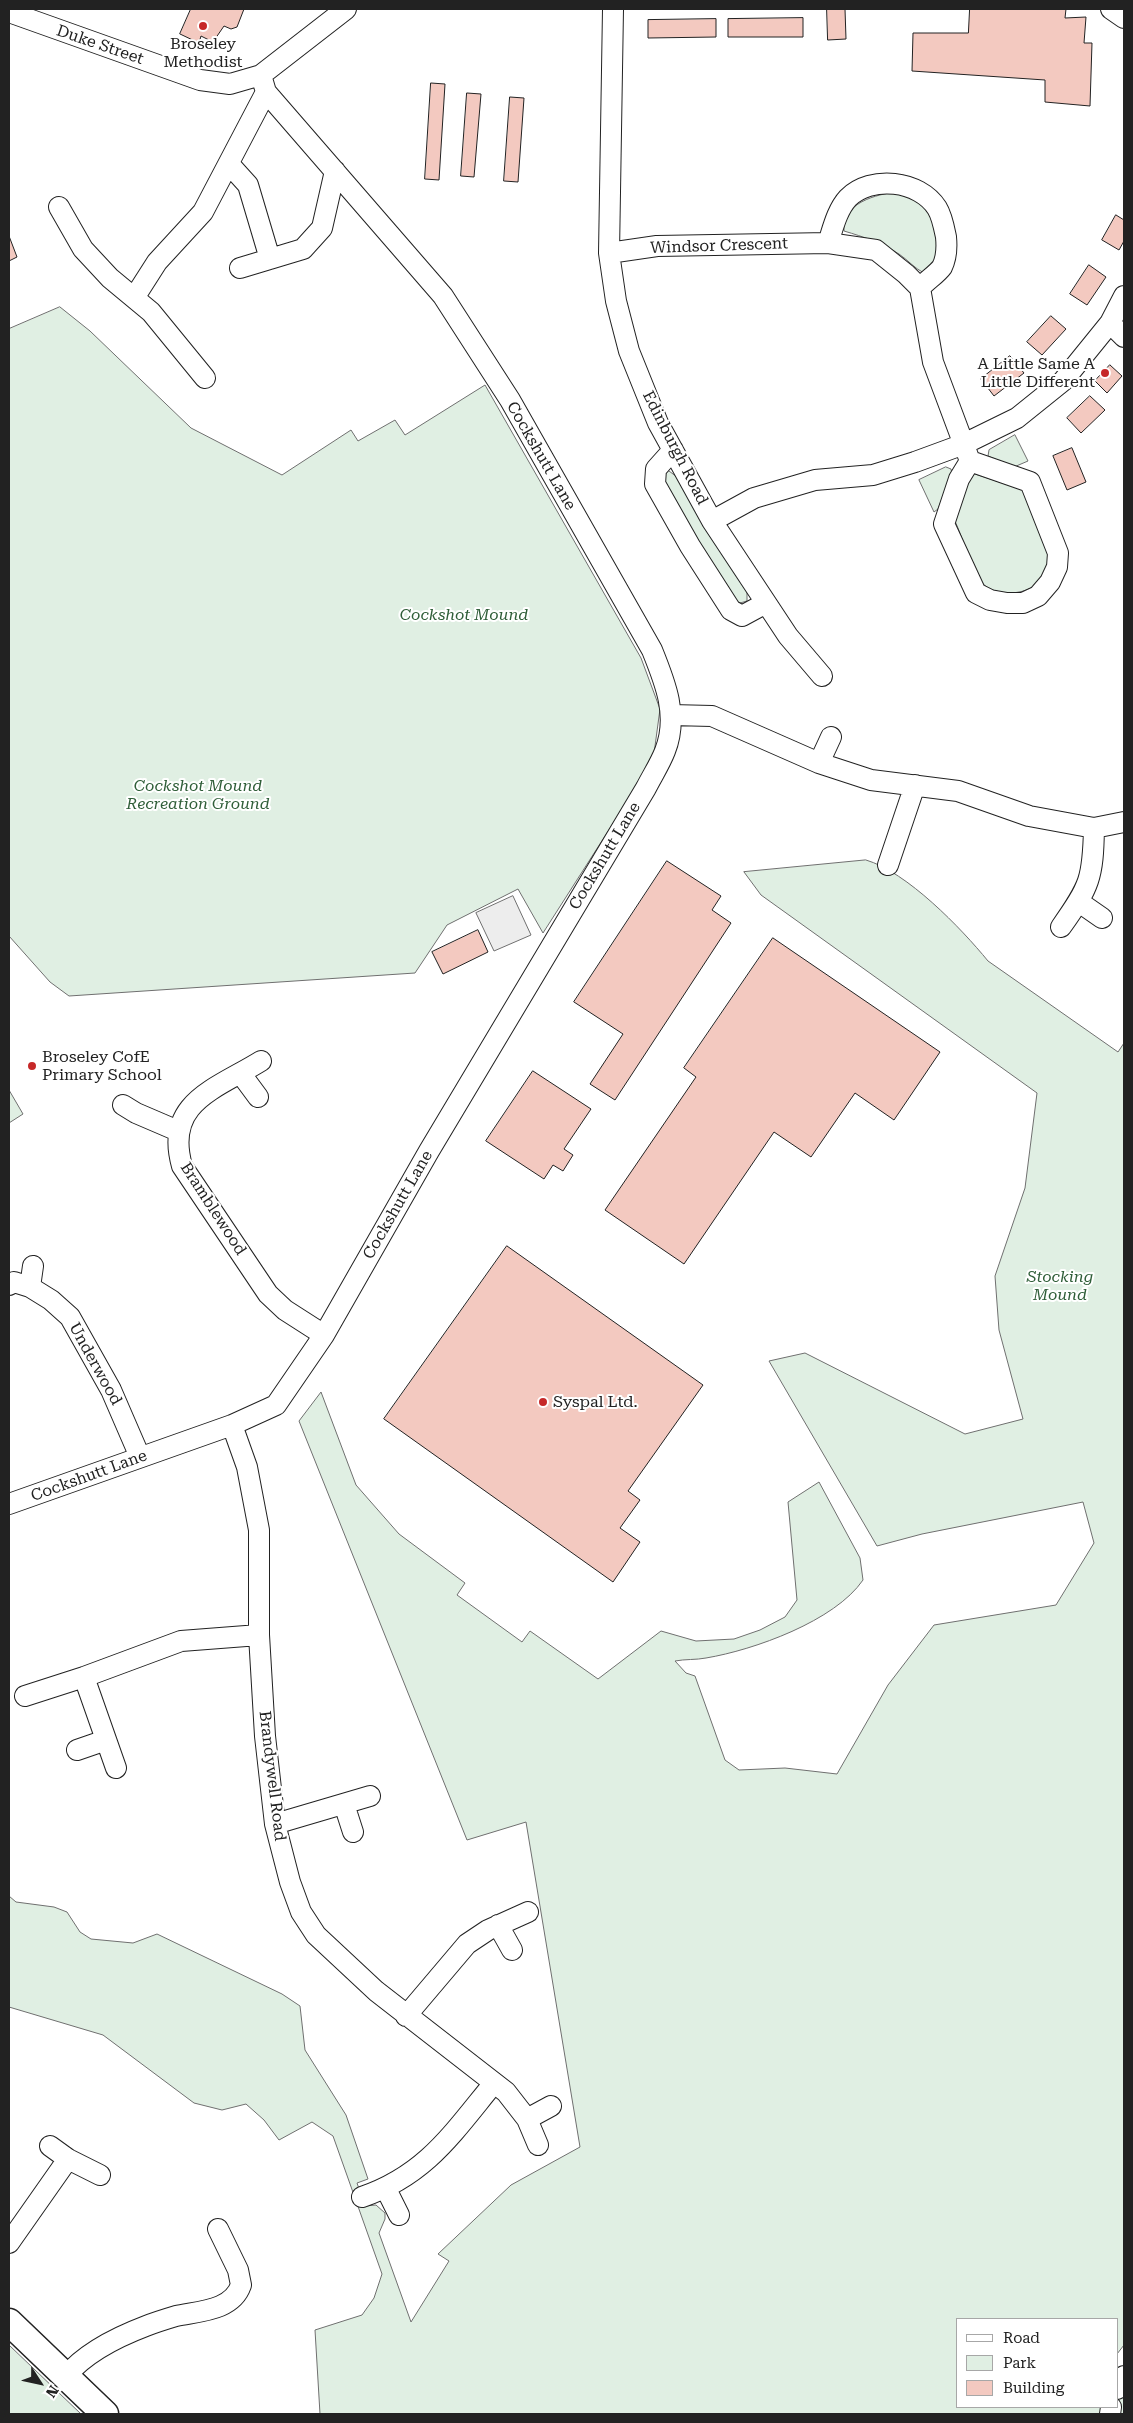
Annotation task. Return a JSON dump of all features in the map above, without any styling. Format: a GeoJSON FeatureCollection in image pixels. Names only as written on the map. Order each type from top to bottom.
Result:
{"type":"FeatureCollection","features":[{"type":"Feature","properties":{"kind":"main road"},"geometry":{"type":"LineString","coordinates":[[9,2322],[105,2414]]}},
{"type":"Feature","properties":{"kind":"street","name":"Duke Street"},"geometry":{"type":"LineString","coordinates":[[9,12],[200,80],[230,84],[264,84],[346,9]]}},
{"type":"Feature","properties":{"kind":"street","name":"Edinburgh Road"},"geometry":{"type":"LineString","coordinates":[[613,9],[609,253],[616,301],[630,352],[658,423],[712,521],[788,636],[822,676]]}},
{"type":"Feature","properties":{"kind":"street"},"geometry":{"type":"LineString","coordinates":[[1111,9],[1124,18]]}},
{"type":"Feature","properties":{"kind":"street"},"geometry":{"type":"LineString","coordinates":[[134,298],[157,262],[203,212],[229,164],[264,84]]}},
{"type":"Feature","properties":{"kind":"street","name":"Cockshutt Lane"},"geometry":{"type":"LineString","coordinates":[[9,1504],[232,1425],[276,1405],[324,1335],[429,1151],[646,788],[666,749],[671,715],[669,694],[652,650],[510,400],[434,284],[335,171],[264,84]]}},
{"type":"Feature","properties":{"kind":"street"},"geometry":{"type":"LineString","coordinates":[[229,164],[248,185],[270,259]]}},
{"type":"Feature","properties":{"kind":"street"},"geometry":{"type":"LineString","coordinates":[[240,268],[303,249],[322,228],[335,171]]}},
{"type":"Feature","properties":{"kind":"street"},"geometry":{"type":"LineString","coordinates":[[828,243],[837,214],[848,198],[862,188],[881,184],[899,184],[926,196],[936,207],[942,219],[947,250],[942,267],[920,288],[933,362],[967,452],[944,524],[976,593],[990,600],[1007,604],[1023,603],[1038,596],[1050,582],[1058,560],[1055,541],[1030,482],[967,452]]}},
{"type":"Feature","properties":{"kind":"street"},"geometry":{"type":"LineString","coordinates":[[59,207],[83,249],[110,278],[151,312],[205,378]]}},
{"type":"Feature","properties":{"kind":"street","name":"Windsor Crescent"},"geometry":{"type":"LineString","coordinates":[[609,253],[657,246],[828,243],[876,250],[920,288]]}},
{"type":"Feature","properties":{"kind":"street"},"geometry":{"type":"LineString","coordinates":[[712,521],[754,498],[815,480],[872,475],[967,452],[1017,418],[1063,381],[1110,323],[1124,296]]}},
{"type":"Feature","properties":{"kind":"street"},"geometry":{"type":"LineString","coordinates":[[1110,323],[1124,337]]}},
{"type":"Feature","properties":{"kind":"street"},"geometry":{"type":"LineString","coordinates":[[673,450],[656,469],[655,484],[690,546],[731,610],[742,616],[766,603]]}},
{"type":"Feature","properties":{"kind":"street"},"geometry":{"type":"LineString","coordinates":[[671,715],[712,716],[820,763],[871,780],[958,791],[1029,816],[1094,828],[1124,822]]}},
{"type":"Feature","properties":{"kind":"street"},"geometry":{"type":"LineString","coordinates":[[820,763],[831,737]]}},
{"type":"Feature","properties":{"kind":"street"},"geometry":{"type":"LineString","coordinates":[[888,865],[915,785]]}},
{"type":"Feature","properties":{"kind":"street"},"geometry":{"type":"LineString","coordinates":[[1061,927],[1086,890],[1094,861],[1094,828]]}},
{"type":"Feature","properties":{"kind":"street"},"geometry":{"type":"LineString","coordinates":[[1079,902],[1102,918]]}},
{"type":"Feature","properties":{"kind":"street"},"geometry":{"type":"LineString","coordinates":[[123,1105],[136,1114],[178,1130],[183,1116],[199,1099],[261,1061]]}},
{"type":"Feature","properties":{"kind":"street"},"geometry":{"type":"LineString","coordinates":[[241,1074],[258,1097]]}},
{"type":"Feature","properties":{"kind":"street","name":"Bramblewood"},"geometry":{"type":"LineString","coordinates":[[178,1130],[177,1149],[182,1166],[268,1294],[285,1310],[324,1335]]}},
{"type":"Feature","properties":{"kind":"street"},"geometry":{"type":"LineString","coordinates":[[30,1287],[33,1266]]}},
{"type":"Feature","properties":{"kind":"street","name":"Underwood"},"geometry":{"type":"LineString","coordinates":[[9,1285],[14,1282],[30,1287],[51,1300],[70,1317],[112,1390],[140,1457]]}},
{"type":"Feature","properties":{"kind":"street","name":"Brandywell Road"},"geometry":{"type":"LineString","coordinates":[[232,1425],[247,1467],[259,1530],[259,1635],[265,1736],[275,1824],[290,1882],[301,1912],[316,1935],[376,1991],[506,2092],[527,2119],[538,2145]]}},
{"type":"Feature","properties":{"kind":"street"},"geometry":{"type":"LineString","coordinates":[[25,1696],[84,1677],[181,1641],[259,1635]]}},
{"type":"Feature","properties":{"kind":"street"},"geometry":{"type":"LineString","coordinates":[[84,1677],[116,1768]]}},
{"type":"Feature","properties":{"kind":"street"},"geometry":{"type":"LineString","coordinates":[[77,1750],[106,1740]]}},
{"type":"Feature","properties":{"kind":"street"},"geometry":{"type":"LineString","coordinates":[[275,1824],[370,1796]]}},
{"type":"Feature","properties":{"kind":"street"},"geometry":{"type":"LineString","coordinates":[[344,1804],[353,1832]]}},
{"type":"Feature","properties":{"kind":"street"},"geometry":{"type":"LineString","coordinates":[[406,2016],[467,1944],[498,1926],[528,1912]]}},
{"type":"Feature","properties":{"kind":"street"},"geometry":{"type":"LineString","coordinates":[[498,1926],[512,1950]]}},
{"type":"Feature","properties":{"kind":"street"},"geometry":{"type":"LineString","coordinates":[[362,2197],[386,2189],[426,2163],[494,2083]]}},
{"type":"Feature","properties":{"kind":"street"},"geometry":{"type":"LineString","coordinates":[[527,2119],[551,2106]]}},
{"type":"Feature","properties":{"kind":"street"},"geometry":{"type":"LineString","coordinates":[[50,2146],[68,2159],[100,2175]]}},
{"type":"Feature","properties":{"kind":"street"},"geometry":{"type":"LineString","coordinates":[[9,2243],[68,2159]]}},
{"type":"Feature","properties":{"kind":"street"},"geometry":{"type":"LineString","coordinates":[[386,2189],[399,2215]]}},
{"type":"Feature","properties":{"kind":"street"},"geometry":{"type":"LineString","coordinates":[[66,2376],[77,2363],[115,2340],[145,2326],[173,2317],[208,2310],[233,2299],[241,2285],[238,2270],[218,2229]]}},
{"type":"Feature","properties":{"kind":"street"},"geometry":{"type":"LineString","coordinates":[[1118,2387],[1124,2376]]}},
{"type":"Feature","properties":{"kind":"green space"},"geometry":{"type":"Polygon","coordinates":[[[897,192],[919,202],[926,209],[936,227],[938,247],[936,256],[924,273],[899,254],[886,247],[844,231],[848,213],[854,207],[871,198],[897,192]]]}},
{"type":"Feature","properties":{"kind":"green space","name":"Cockshot Mound Recreation Ground"},"geometry":{"type":"Polygon","coordinates":[[[60,307],[90,331],[191,428],[282,475],[351,430],[358,441],[395,420],[405,435],[485,385],[641,658],[660,709],[653,761],[543,933],[518,889],[447,925],[415,973],[69,996],[50,982],[9,936],[9,329],[60,307]]]}},
{"type":"Feature","properties":{"kind":"green space"},"geometry":{"type":"Polygon","coordinates":[[[1015,435],[1028,461],[1014,467],[988,456],[989,450],[1015,435]]]}},
{"type":"Feature","properties":{"kind":"green space"},"geometry":{"type":"Polygon","coordinates":[[[946,467],[951,469],[952,474],[938,509],[934,512],[919,480],[946,467]]]}},
{"type":"Feature","properties":{"kind":"green space"},"geometry":{"type":"Polygon","coordinates":[[[669,471],[677,477],[747,592],[747,601],[740,603],[736,601],[665,487],[663,477],[669,471]]]}},
{"type":"Feature","properties":{"kind":"green space"},"geometry":{"type":"Polygon","coordinates":[[[972,473],[1024,490],[1050,557],[1043,577],[1033,587],[1017,592],[999,592],[984,585],[975,572],[955,521],[972,473]]]}},
{"type":"Feature","properties":{"kind":"green space","name":"Stocking Mound"},"geometry":{"type":"Polygon","coordinates":[[[866,860],[882,866],[899,876],[932,903],[988,961],[1118,1052],[1124,1043],[1124,2345],[1118,2353],[1118,2318],[956,2318],[956,2408],[1118,2408],[1118,2395],[1121,2398],[1124,2394],[1124,2414],[320,2414],[315,2330],[362,2315],[374,2298],[382,2274],[333,2136],[312,2122],[279,2140],[264,2120],[246,2104],[222,2110],[194,2103],[103,2035],[9,2007],[9,1896],[16,1902],[54,1907],[67,1912],[80,1932],[91,1939],[133,1943],[157,1934],[282,1994],[300,2006],[305,2050],[346,2115],[368,2179],[357,2183],[365,2206],[376,2205],[385,2213],[385,2219],[379,2233],[411,2322],[449,2261],[438,2254],[511,2185],[580,2147],[526,1822],[467,1840],[299,1421],[321,1392],[356,1485],[399,1534],[465,1583],[457,1595],[522,1642],[530,1631],[598,1679],[661,1631],[696,1641],[734,1639],[760,1630],[785,1617],[797,1600],[788,1502],[819,1482],[860,1558],[863,1580],[850,1595],[814,1621],[769,1641],[702,1659],[675,1661],[686,1673],[695,1676],[725,1760],[739,1770],[785,1768],[837,1774],[888,1685],[934,1625],[1056,1605],[1094,1543],[1083,1502],[922,1534],[877,1546],[769,1361],[805,1353],[965,1434],[1023,1419],[999,1330],[995,1276],[1025,1188],[1037,1093],[761,895],[744,872],[866,860]]]}},
{"type":"Feature","properties":{"kind":"green space"},"geometry":{"type":"Polygon","coordinates":[[[9,1090],[23,1114],[9,1123],[9,1090]]]}},
{"type":"Feature","properties":{"kind":"green space"},"geometry":{"type":"Polygon","coordinates":[[[9,2345],[81,2414],[9,2414],[9,2345]]]}},
{"type":"Feature","properties":{"kind":"shaded area"},"geometry":{"type":"Polygon","coordinates":[[[513,896],[531,935],[494,951],[476,913],[513,896]]]}},
{"type":"Feature","properties":{"kind":"building","name":"Broseley Methodist"},"geometry":{"type":"Polygon","coordinates":[[[191,9],[244,9],[237,27],[231,29],[224,26],[213,42],[201,36],[199,43],[180,34],[191,9]]]}},
{"type":"Feature","properties":{"kind":"building"},"geometry":{"type":"Polygon","coordinates":[[[827,9],[845,9],[846,39],[828,40],[827,9]]]}},
{"type":"Feature","properties":{"kind":"building"},"geometry":{"type":"Polygon","coordinates":[[[970,9],[1066,9],[1065,18],[1086,17],[1084,43],[1092,43],[1090,106],[1045,102],[1045,80],[912,71],[913,33],[968,33],[970,9]]]}},
{"type":"Feature","properties":{"kind":"building"},"geometry":{"type":"Polygon","coordinates":[[[803,18],[803,37],[728,37],[728,19],[803,18]]]}},
{"type":"Feature","properties":{"kind":"building"},"geometry":{"type":"Polygon","coordinates":[[[716,19],[716,37],[648,38],[648,20],[716,19]]]}},
{"type":"Feature","properties":{"kind":"building"},"geometry":{"type":"Polygon","coordinates":[[[431,83],[445,84],[439,180],[425,179],[431,83]]]}},
{"type":"Feature","properties":{"kind":"building"},"geometry":{"type":"Polygon","coordinates":[[[467,93],[481,94],[474,177],[461,176],[467,93]]]}},
{"type":"Feature","properties":{"kind":"building"},"geometry":{"type":"Polygon","coordinates":[[[510,97],[524,98],[518,182],[504,181],[510,97]]]}},
{"type":"Feature","properties":{"kind":"building"},"geometry":{"type":"Polygon","coordinates":[[[1116,215],[1124,220],[1124,241],[1119,250],[1102,240],[1116,215]]]}},
{"type":"Feature","properties":{"kind":"building"},"geometry":{"type":"Polygon","coordinates":[[[9,236],[17,257],[9,261],[9,236]]]}},
{"type":"Feature","properties":{"kind":"building"},"geometry":{"type":"Polygon","coordinates":[[[1089,265],[1106,277],[1087,305],[1070,294],[1089,265]]]}},
{"type":"Feature","properties":{"kind":"building"},"geometry":{"type":"Polygon","coordinates":[[[1051,316],[1066,329],[1042,355],[1027,342],[1051,316]]]}},
{"type":"Feature","properties":{"kind":"building"},"geometry":{"type":"Polygon","coordinates":[[[1010,356],[1024,373],[994,396],[981,379],[1010,356]]]}},
{"type":"Feature","properties":{"kind":"building"},"geometry":{"type":"Polygon","coordinates":[[[1110,365],[1122,376],[1107,393],[1095,381],[1110,365]]]}},
{"type":"Feature","properties":{"kind":"building"},"geometry":{"type":"Polygon","coordinates":[[[1090,396],[1105,410],[1081,433],[1067,418],[1090,396]]]}},
{"type":"Feature","properties":{"kind":"building"},"geometry":{"type":"Polygon","coordinates":[[[1072,448],[1086,482],[1067,490],[1053,456],[1072,448]]]}},
{"type":"Feature","properties":{"kind":"building"},"geometry":{"type":"Polygon","coordinates":[[[667,861],[721,896],[712,910],[731,923],[615,1100],[590,1084],[623,1034],[574,1002],[667,861]]]}},
{"type":"Feature","properties":{"kind":"building"},"geometry":{"type":"Polygon","coordinates":[[[478,930],[488,952],[443,974],[432,952],[478,930]]]}},
{"type":"Feature","properties":{"kind":"building"},"geometry":{"type":"Polygon","coordinates":[[[773,938],[940,1052],[894,1120],[855,1093],[811,1157],[774,1132],[684,1264],[605,1210],[696,1077],[684,1068],[773,938]]]}},
{"type":"Feature","properties":{"kind":"building"},"geometry":{"type":"Polygon","coordinates":[[[533,1071],[591,1109],[564,1149],[573,1155],[563,1171],[553,1165],[544,1179],[486,1141],[533,1071]]]}},
{"type":"Feature","properties":{"kind":"building","name":"Syspal Ltd."},"geometry":{"type":"Polygon","coordinates":[[[507,1246],[703,1385],[628,1491],[640,1500],[620,1528],[640,1542],[613,1582],[384,1419],[507,1246]]]}},
{"type":"Feature","properties":{"kind":"place","name":"Broseley Methodist"},"geometry":{"type":"Point","coordinates":[203,26]}},
{"type":"Feature","properties":{"kind":"place","name":"A Little Same A Little Different"},"geometry":{"type":"Point","coordinates":[1105,373]}},
{"type":"Feature","properties":{"kind":"place","name":"Broseley CofE Primary School"},"geometry":{"type":"Point","coordinates":[32,1066]}},
{"type":"Feature","properties":{"kind":"place","name":"Syspal Ltd."},"geometry":{"type":"Point","coordinates":[543,1402]}},
{"type":"Feature","properties":{"kind":"park label","name":"Cockshot Mound"},"geometry":{"type":"Point","coordinates":[464,615]}}]}
